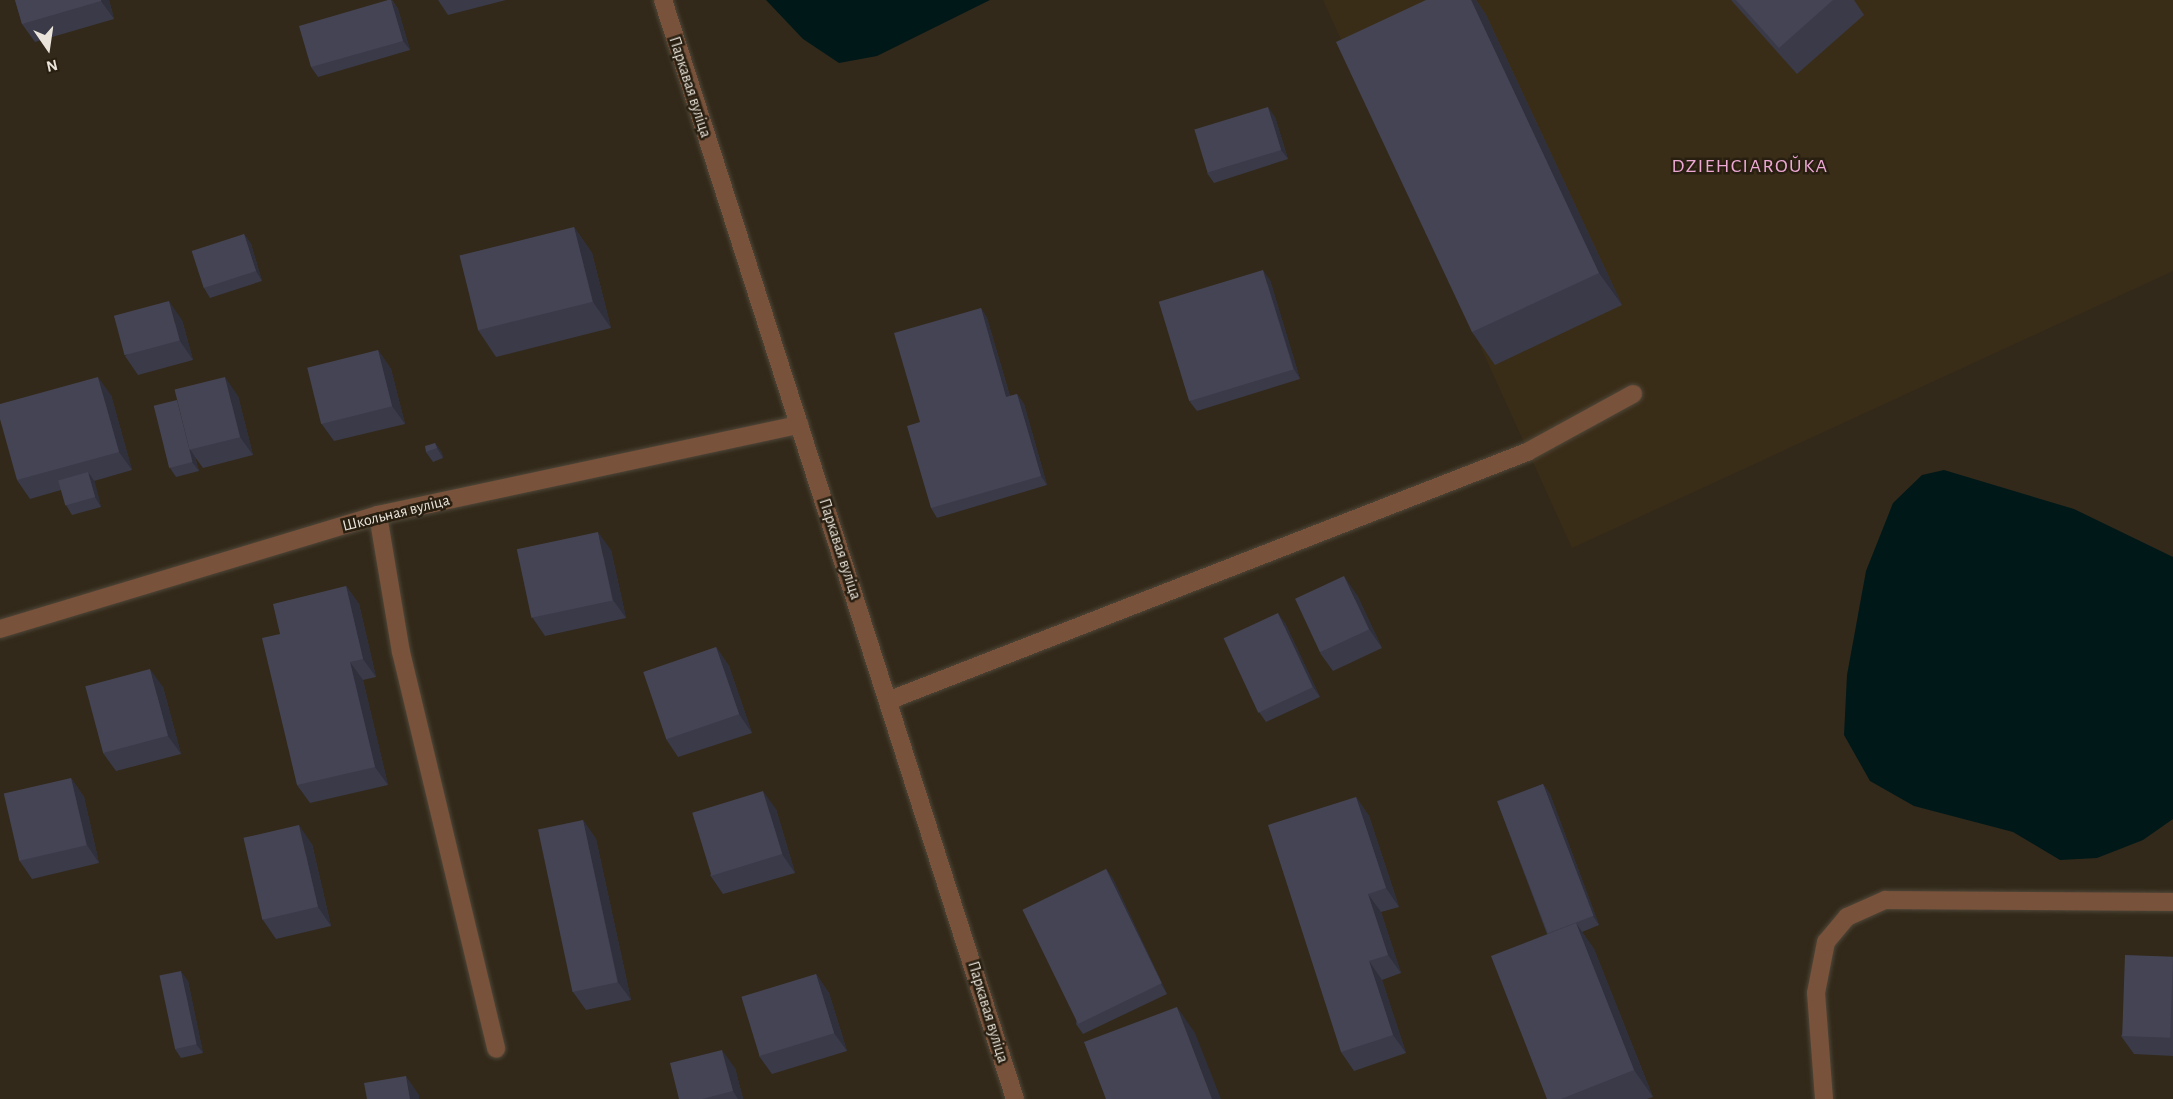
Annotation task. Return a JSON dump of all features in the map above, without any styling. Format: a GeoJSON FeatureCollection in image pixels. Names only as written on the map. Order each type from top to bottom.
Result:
{"type":"FeatureCollection","features":[{"type":"Feature","properties":{"kind":"street","name":"Паркавая вуліца"},"geometry":{"type":"LineString","coordinates":[[663,0],[890,700],[1015,1099]]}},
{"type":"Feature","properties":{"kind":"street"},"geometry":{"type":"LineString","coordinates":[[890,700],[1527,452],[1633,394]]}},
{"type":"Feature","properties":{"kind":"street","name":"Школьная вуліца"},"geometry":{"type":"LineString","coordinates":[[0,629],[378,515],[799,425]]}},
{"type":"Feature","properties":{"kind":"street"},"geometry":{"type":"LineString","coordinates":[[378,515],[400,652],[496,1049]]}},
{"type":"Feature","properties":{"kind":"street"},"geometry":{"type":"LineString","coordinates":[[1824,1099],[1816,993],[1826,942],[1847,917],[1885,900],[2173,902]]}},
{"type":"Feature","properties":{"kind":"shaded area"},"geometry":{"type":"Polygon","coordinates":[[[1323,0],[2173,0],[2173,271],[1572,548],[1323,0]]]}},
{"type":"Feature","properties":{"kind":"water"},"geometry":{"type":"Polygon","coordinates":[[[766,0],[990,0],[877,56],[839,63],[803,39],[766,0]]]}},
{"type":"Feature","properties":{"kind":"water"},"geometry":{"type":"Polygon","coordinates":[[[1944,470],[2074,509],[2173,557],[2173,819],[2143,840],[2097,858],[2060,860],[2013,832],[1914,806],[1870,781],[1844,735],[1847,675],[1866,571],[1893,503],[1922,475],[1944,470]]]}},
{"type":"Feature","properties":{"kind":"building"},"geometry":{"type":"Polygon","coordinates":[[[15,0],[101,0],[101,1],[22,24],[15,0]]]}},
{"type":"Feature","properties":{"kind":"building"},"geometry":{"type":"Polygon","coordinates":[[[391,0],[403,41],[311,67],[299,26],[391,0]]]}},
{"type":"Feature","properties":{"kind":"building"},"geometry":{"type":"Polygon","coordinates":[[[1426,0],[1471,0],[1599,273],[1472,332],[1336,42],[1426,0]]]}},
{"type":"Feature","properties":{"kind":"building"},"geometry":{"type":"Polygon","coordinates":[[[1736,0],[1833,0],[1779,48],[1736,0]]]}},
{"type":"Feature","properties":{"kind":"building"},"geometry":{"type":"Polygon","coordinates":[[[1268,107],[1281,150],[1208,173],[1194,130],[1268,107]]]}},
{"type":"Feature","properties":{"kind":"building"},"geometry":{"type":"Polygon","coordinates":[[[574,227],[593,302],[478,330],[460,256],[574,227]]]}},
{"type":"Feature","properties":{"kind":"building"},"geometry":{"type":"Polygon","coordinates":[[[244,234],[256,271],[204,288],[192,251],[244,234]]]}},
{"type":"Feature","properties":{"kind":"building"},"geometry":{"type":"Polygon","coordinates":[[[1263,270],[1293,369],[1189,401],[1159,302],[1263,270]]]}},
{"type":"Feature","properties":{"kind":"building"},"geometry":{"type":"Polygon","coordinates":[[[169,301],[180,341],[125,355],[114,316],[169,301]]]}},
{"type":"Feature","properties":{"kind":"building"},"geometry":{"type":"Polygon","coordinates":[[[981,308],[1006,397],[1017,394],[1041,476],[931,508],[907,426],[920,422],[894,333],[981,308]]]}},
{"type":"Feature","properties":{"kind":"building"},"geometry":{"type":"Polygon","coordinates":[[[378,350],[392,406],[321,424],[307,368],[378,350]]]}},
{"type":"Feature","properties":{"kind":"building"},"geometry":{"type":"Polygon","coordinates":[[[98,377],[119,452],[17,480],[0,419],[0,404],[98,377]]]}},
{"type":"Feature","properties":{"kind":"building"},"geometry":{"type":"Polygon","coordinates":[[[225,377],[240,437],[190,450],[175,390],[225,377]]]}},
{"type":"Feature","properties":{"kind":"building"},"geometry":{"type":"Polygon","coordinates":[[[177,400],[192,462],[169,468],[154,406],[177,400]]]}},
{"type":"Feature","properties":{"kind":"building"},"geometry":{"type":"Polygon","coordinates":[[[435,443],[437,448],[426,452],[425,446],[435,443]]]}},
{"type":"Feature","properties":{"kind":"building"},"geometry":{"type":"Polygon","coordinates":[[[88,472],[95,497],[65,506],[58,481],[88,472]]]}},
{"type":"Feature","properties":{"kind":"building"},"geometry":{"type":"Polygon","coordinates":[[[598,532],[613,600],[531,618],[517,549],[598,532]]]}},
{"type":"Feature","properties":{"kind":"building"},"geometry":{"type":"Polygon","coordinates":[[[1344,576],[1369,629],[1320,652],[1295,599],[1344,576]]]}},
{"type":"Feature","properties":{"kind":"building"},"geometry":{"type":"Polygon","coordinates":[[[346,586],[363,659],[350,662],[375,767],[297,785],[262,638],[280,634],[273,604],[346,586]]]}},
{"type":"Feature","properties":{"kind":"building"},"geometry":{"type":"Polygon","coordinates":[[[1278,613],[1313,687],[1258,713],[1224,638],[1278,613]]]}},
{"type":"Feature","properties":{"kind":"building"},"geometry":{"type":"Polygon","coordinates":[[[716,647],[739,714],[666,739],[643,672],[716,647]]]}},
{"type":"Feature","properties":{"kind":"building"},"geometry":{"type":"Polygon","coordinates":[[[150,669],[168,736],[103,753],[85,686],[150,669]]]}},
{"type":"Feature","properties":{"kind":"building"},"geometry":{"type":"Polygon","coordinates":[[[71,778],[87,845],[19,861],[4,794],[71,778]]]}},
{"type":"Feature","properties":{"kind":"building"},"geometry":{"type":"Polygon","coordinates":[[[1543,784],[1594,916],[1548,933],[1497,802],[1543,784]]]}},
{"type":"Feature","properties":{"kind":"building"},"geometry":{"type":"Polygon","coordinates":[[[763,791],[782,854],[712,876],[692,813],[763,791]]]}},
{"type":"Feature","properties":{"kind":"building"},"geometry":{"type":"Polygon","coordinates":[[[1356,797],[1386,888],[1368,894],[1388,955],[1369,961],[1393,1035],[1341,1052],[1268,825],[1356,797]]]}},
{"type":"Feature","properties":{"kind":"building"},"geometry":{"type":"Polygon","coordinates":[[[583,820],[618,982],[573,992],[538,830],[583,820]]]}},
{"type":"Feature","properties":{"kind":"building"},"geometry":{"type":"Polygon","coordinates":[[[299,825],[318,907],[262,920],[243,838],[299,825]]]}},
{"type":"Feature","properties":{"kind":"building"},"geometry":{"type":"Polygon","coordinates":[[[1106,869],[1162,983],[1078,1024],[1022,910],[1106,869]]]}},
{"type":"Feature","properties":{"kind":"building"},"geometry":{"type":"Polygon","coordinates":[[[1576,923],[1634,1070],[1561,1099],[1547,1099],[1491,956],[1576,923]]]}},
{"type":"Feature","properties":{"kind":"building"},"geometry":{"type":"Polygon","coordinates":[[[2125,955],[2173,957],[2170,1038],[2122,1036],[2125,955]]]}},
{"type":"Feature","properties":{"kind":"building"},"geometry":{"type":"Polygon","coordinates":[[[181,971],[197,1044],[175,1049],[159,976],[181,971]]]}},
{"type":"Feature","properties":{"kind":"building"},"geometry":{"type":"Polygon","coordinates":[[[816,974],[834,1033],[760,1056],[741,997],[816,974]]]}},
{"type":"Feature","properties":{"kind":"building"},"geometry":{"type":"Polygon","coordinates":[[[1177,1007],[1212,1099],[1106,1099],[1084,1042],[1177,1007]]]}},
{"type":"Feature","properties":{"kind":"building"},"geometry":{"type":"Polygon","coordinates":[[[722,1050],[733,1091],[702,1099],[679,1099],[670,1063],[722,1050]]]}},
{"type":"Feature","properties":{"kind":"building"},"geometry":{"type":"Polygon","coordinates":[[[406,1076],[410,1099],[367,1099],[364,1083],[406,1076]]]}},
{"type":"Feature","properties":{"kind":"district","name":"DZIEHCIAROŬKA"},"geometry":{"type":"Point","coordinates":[1750,166]}}]}
